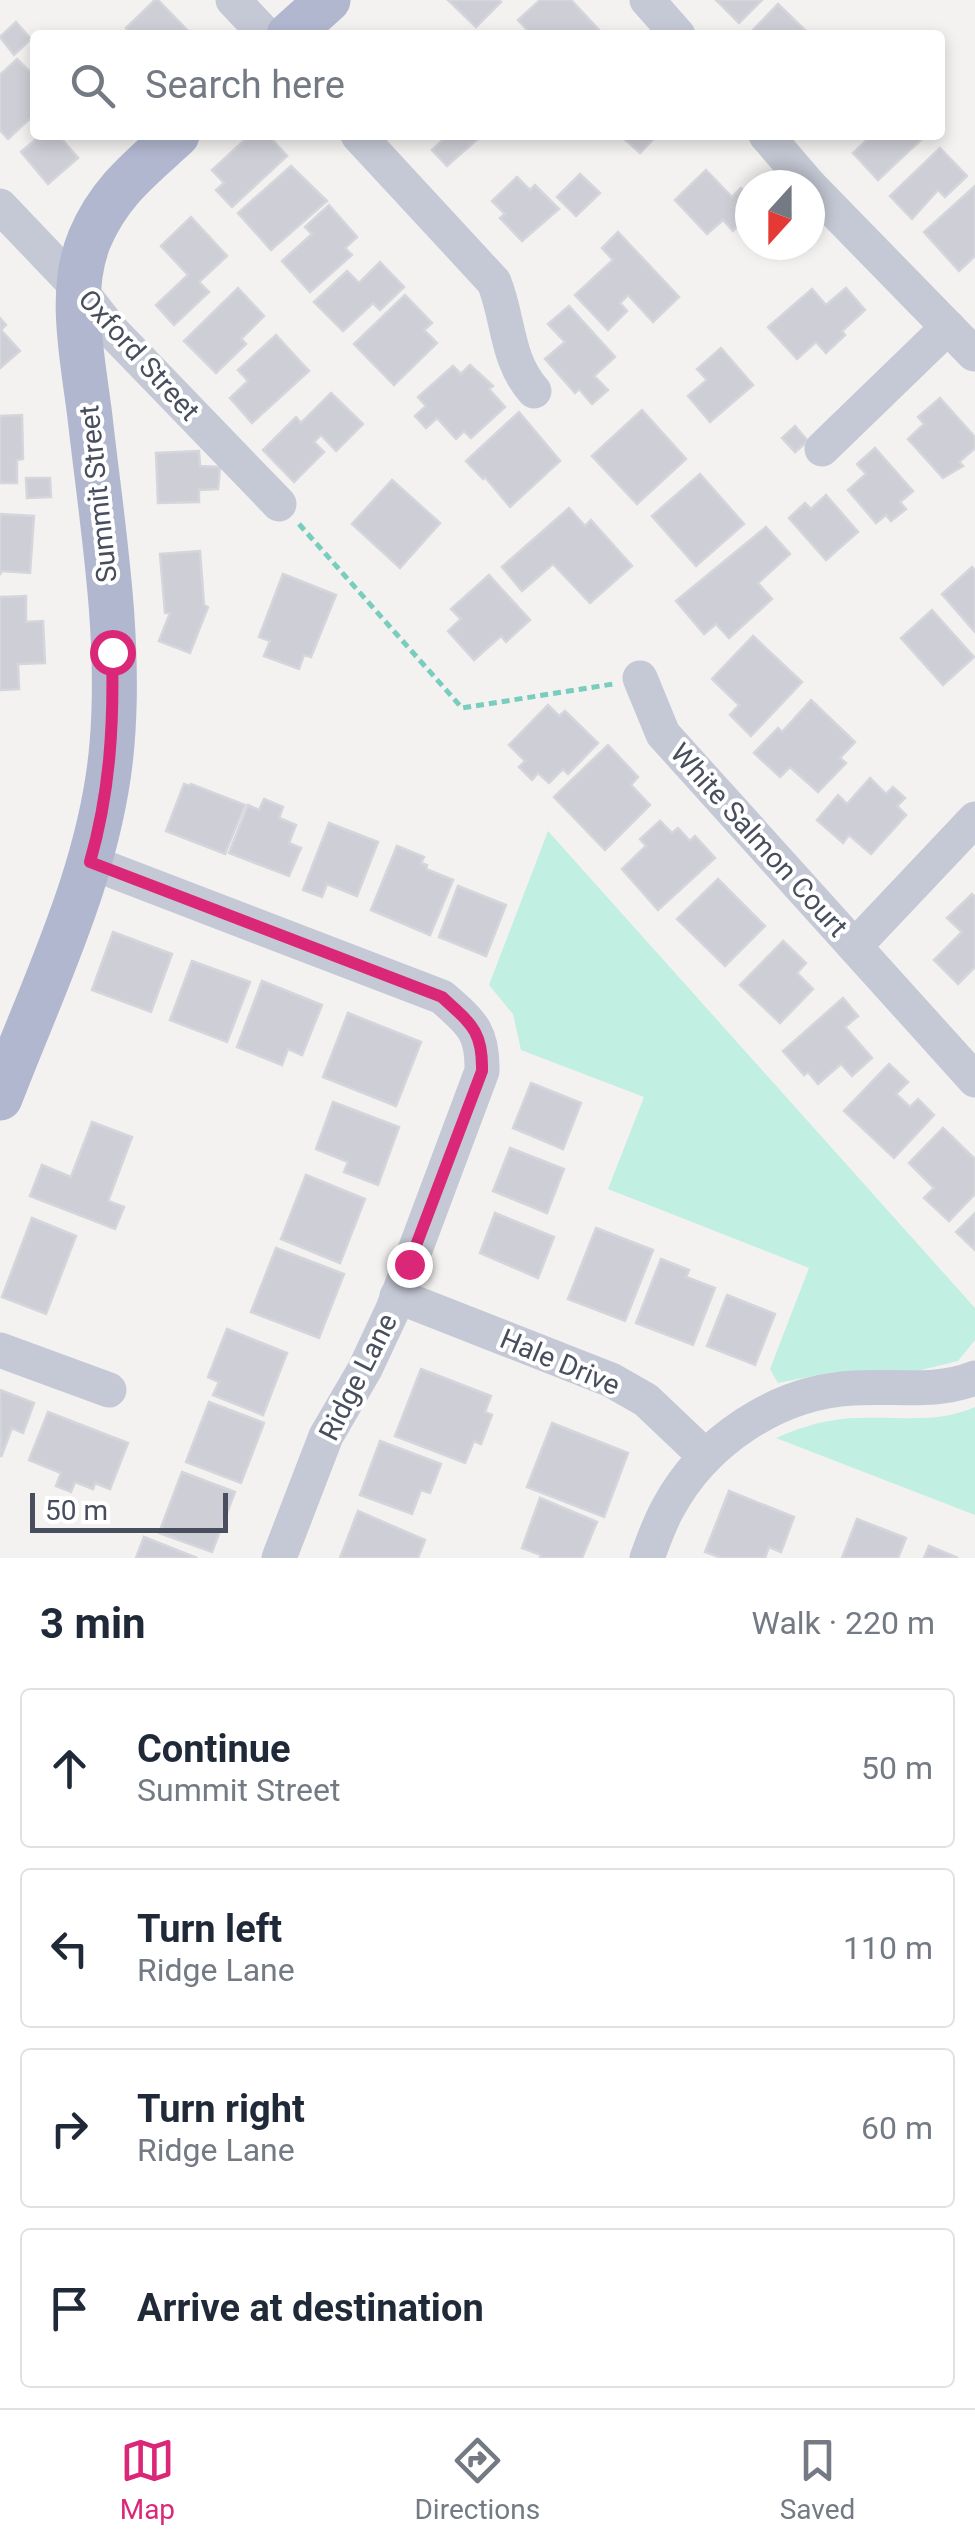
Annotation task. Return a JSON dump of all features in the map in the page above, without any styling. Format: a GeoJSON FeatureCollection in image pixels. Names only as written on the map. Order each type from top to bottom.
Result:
{"type":"FeatureCollection","features":[{"type":"Feature","properties":{"kind":"main road"},"geometry":{"type":"LineString","coordinates":[[295,30],[328,0]]}},
{"type":"Feature","properties":{"kind":"main road","name":"Summit Street"},"geometry":{"type":"LineString","coordinates":[[0,1098],[90,862],[104,803],[114,706],[112,629],[80,320],[80,290],[88,241],[118,188],[172,140]]}},
{"type":"Feature","properties":{"kind":"street"},"geometry":{"type":"LineString","coordinates":[[233,0],[261,30]]}},
{"type":"Feature","properties":{"kind":"street"},"geometry":{"type":"LineString","coordinates":[[648,0],[674,30]]}},
{"type":"Feature","properties":{"kind":"street"},"geometry":{"type":"LineString","coordinates":[[363,140],[494,282],[503,304],[515,364],[534,391]]}},
{"type":"Feature","properties":{"kind":"street"},"geometry":{"type":"LineString","coordinates":[[770,140],[797,170]]}},
{"type":"Feature","properties":{"kind":"street"},"geometry":{"type":"LineString","coordinates":[[825,200],[974,354]]}},
{"type":"Feature","properties":{"kind":"street","name":"Oxford Street"},"geometry":{"type":"LineString","coordinates":[[0,206],[80,290],[112,331],[280,504]]}},
{"type":"Feature","properties":{"kind":"street"},"geometry":{"type":"LineString","coordinates":[[822,449],[948,327]]}},
{"type":"Feature","properties":{"kind":"street","name":"White Salmon Court"},"geometry":{"type":"LineString","coordinates":[[624,682],[663,734],[975,1080]]}},
{"type":"Feature","properties":{"kind":"street"},"geometry":{"type":"LineString","coordinates":[[855,946],[975,819]]}},
{"type":"Feature","properties":{"kind":"street","name":"Ridge Lane"},"geometry":{"type":"LineString","coordinates":[[90,862],[442,997],[475,1027],[483,1049],[482,1071],[397,1296],[365,1369],[326,1436],[279,1558]]}},
{"type":"Feature","properties":{"kind":"street","name":"Hale Drive"},"geometry":{"type":"LineString","coordinates":[[397,1296],[611,1380],[646,1400],[705,1456]]}},
{"type":"Feature","properties":{"kind":"street"},"geometry":{"type":"LineString","coordinates":[[0,1350],[109,1390]]}},
{"type":"Feature","properties":{"kind":"street"},"geometry":{"type":"LineString","coordinates":[[647,1558],[667,1509],[705,1456],[774,1406],[817,1392],[856,1387],[939,1388],[975,1378]]}},
{"type":"Feature","properties":{"kind":"path"},"geometry":{"type":"LineString","coordinates":[[280,504],[462,708],[624,682]]}},
{"type":"Feature","properties":{"kind":"green space"},"geometry":{"type":"Polygon","coordinates":[[[548,831],[975,1308],[975,1340],[958,1361],[917,1371],[833,1372],[778,1383],[770,1369],[809,1268],[608,1189],[644,1097],[521,1050],[513,1014],[489,985],[548,831]]]}},
{"type":"Feature","properties":{"kind":"green space"},"geometry":{"type":"Polygon","coordinates":[[[975,1407],[975,1515],[776,1438],[838,1419],[932,1417],[975,1407]]]}},
{"type":"Feature","properties":{"kind":"building"},"geometry":{"type":"Polygon","coordinates":[[[158,0],[187,30],[128,30],[158,0]]]}},
{"type":"Feature","properties":{"kind":"building"},"geometry":{"type":"Polygon","coordinates":[[[448,0],[498,0],[501,2],[476,27],[448,0]]]}},
{"type":"Feature","properties":{"kind":"building"},"geometry":{"type":"Polygon","coordinates":[[[540,0],[571,0],[599,30],[527,30],[518,20],[540,0]]]}},
{"type":"Feature","properties":{"kind":"building"},"geometry":{"type":"Polygon","coordinates":[[[716,0],[762,0],[739,23],[716,0]]]}},
{"type":"Feature","properties":{"kind":"building"},"geometry":{"type":"Polygon","coordinates":[[[778,4],[805,30],[753,30],[778,4]]]}},
{"type":"Feature","properties":{"kind":"building"},"geometry":{"type":"Polygon","coordinates":[[[16,22],[30,40],[14,55],[0,37],[16,22]]]}},
{"type":"Feature","properties":{"kind":"building"},"geometry":{"type":"Polygon","coordinates":[[[17,59],[30,72],[30,119],[8,139],[0,130],[0,75],[17,59]]]}},
{"type":"Feature","properties":{"kind":"building"},"geometry":{"type":"Polygon","coordinates":[[[35,140],[62,140],[78,158],[48,184],[21,152],[35,140]]]}},
{"type":"Feature","properties":{"kind":"building"},"geometry":{"type":"Polygon","coordinates":[[[245,140],[273,140],[287,156],[232,207],[216,190],[224,183],[212,170],[245,140]]]}},
{"type":"Feature","properties":{"kind":"building"},"geometry":{"type":"Polygon","coordinates":[[[443,140],[476,140],[447,166],[432,150],[443,140]]]}},
{"type":"Feature","properties":{"kind":"building"},"geometry":{"type":"Polygon","coordinates":[[[626,140],[652,140],[640,153],[626,140]]]}},
{"type":"Feature","properties":{"kind":"building"},"geometry":{"type":"Polygon","coordinates":[[[867,140],[921,140],[878,180],[853,153],[867,140]]]}},
{"type":"Feature","properties":{"kind":"building"},"geometry":{"type":"Polygon","coordinates":[[[940,148],[967,176],[945,197],[938,190],[912,219],[890,196],[940,148]]]}},
{"type":"Feature","properties":{"kind":"building"},"geometry":{"type":"Polygon","coordinates":[[[291,166],[327,201],[271,250],[238,213],[291,166]]]}},
{"type":"Feature","properties":{"kind":"building"},"geometry":{"type":"Polygon","coordinates":[[[706,170],[732,197],[735,194],[735,229],[723,220],[707,234],[675,200],[706,170]]]}},
{"type":"Feature","properties":{"kind":"building"},"geometry":{"type":"Polygon","coordinates":[[[580,174],[600,193],[576,216],[557,197],[580,174]]]}},
{"type":"Feature","properties":{"kind":"building"},"geometry":{"type":"Polygon","coordinates":[[[517,177],[530,190],[535,185],[559,209],[522,241],[500,218],[505,214],[492,201],[517,177]]]}},
{"type":"Feature","properties":{"kind":"building"},"geometry":{"type":"Polygon","coordinates":[[[975,186],[975,256],[959,271],[924,232],[975,186]]]}},
{"type":"Feature","properties":{"kind":"building"},"geometry":{"type":"Polygon","coordinates":[[[329,205],[357,237],[345,248],[352,255],[310,292],[282,261],[312,234],[305,227],[329,205]]]}},
{"type":"Feature","properties":{"kind":"building"},"geometry":{"type":"Polygon","coordinates":[[[191,217],[227,256],[199,282],[209,292],[174,325],[156,305],[188,275],[161,246],[191,217]]]}},
{"type":"Feature","properties":{"kind":"building"},"geometry":{"type":"Polygon","coordinates":[[[618,232],[679,297],[653,322],[628,295],[620,303],[627,311],[608,330],[575,295],[613,260],[602,248],[618,232]]]}},
{"type":"Feature","properties":{"kind":"building"},"geometry":{"type":"Polygon","coordinates":[[[380,262],[404,287],[380,310],[373,303],[343,331],[314,302],[347,271],[359,283],[380,262]]]}},
{"type":"Feature","properties":{"kind":"building"},"geometry":{"type":"Polygon","coordinates":[[[238,288],[264,316],[241,339],[246,344],[216,373],[184,341],[238,288]]]}},
{"type":"Feature","properties":{"kind":"building"},"geometry":{"type":"Polygon","coordinates":[[[846,288],[865,310],[826,353],[816,342],[797,359],[768,327],[812,289],[826,305],[846,288]]]}},
{"type":"Feature","properties":{"kind":"building"},"geometry":{"type":"Polygon","coordinates":[[[405,295],[432,323],[424,330],[437,343],[394,385],[354,344],[405,295]]]}},
{"type":"Feature","properties":{"kind":"building"},"geometry":{"type":"Polygon","coordinates":[[[569,306],[615,357],[594,376],[608,390],[592,404],[579,389],[575,393],[545,359],[565,342],[548,324],[569,306]]]}},
{"type":"Feature","properties":{"kind":"building"},"geometry":{"type":"Polygon","coordinates":[[[0,318],[6,325],[1,330],[20,351],[0,368],[0,318]]]}},
{"type":"Feature","properties":{"kind":"building"},"geometry":{"type":"Polygon","coordinates":[[[276,335],[309,371],[252,423],[230,398],[248,381],[238,370],[276,335]]]}},
{"type":"Feature","properties":{"kind":"building"},"geometry":{"type":"Polygon","coordinates":[[[721,348],[753,385],[710,422],[688,396],[707,380],[697,369],[721,348]]]}},
{"type":"Feature","properties":{"kind":"building"},"geometry":{"type":"Polygon","coordinates":[[[470,365],[493,386],[489,389],[505,407],[471,438],[464,431],[456,439],[437,418],[426,428],[415,416],[426,406],[418,397],[453,366],[461,374],[470,365]]]}},
{"type":"Feature","properties":{"kind":"building"},"geometry":{"type":"Polygon","coordinates":[[[331,393],[363,424],[336,451],[321,435],[314,442],[324,452],[294,482],[263,450],[296,417],[301,423],[331,393]]]}},
{"type":"Feature","properties":{"kind":"building"},"geometry":{"type":"Polygon","coordinates":[[[940,398],[975,437],[975,448],[959,462],[963,466],[943,478],[908,439],[924,424],[918,417],[940,398]]]}},
{"type":"Feature","properties":{"kind":"building"},"geometry":{"type":"Polygon","coordinates":[[[642,410],[686,459],[637,504],[592,456],[642,410]]]}},
{"type":"Feature","properties":{"kind":"building"},"geometry":{"type":"Polygon","coordinates":[[[519,412],[560,461],[510,507],[466,461],[519,412]]]}},
{"type":"Feature","properties":{"kind":"building"},"geometry":{"type":"Polygon","coordinates":[[[22,415],[23,459],[17,460],[17,483],[0,483],[0,416],[22,415]]]}},
{"type":"Feature","properties":{"kind":"building"},"geometry":{"type":"Polygon","coordinates":[[[795,426],[808,441],[795,452],[782,438],[795,426]]]}},
{"type":"Feature","properties":{"kind":"building"},"geometry":{"type":"Polygon","coordinates":[[[875,448],[913,491],[900,502],[906,509],[891,521],[886,515],[876,523],[848,490],[866,474],[857,464],[875,448]]]}},
{"type":"Feature","properties":{"kind":"building"},"geometry":{"type":"Polygon","coordinates":[[[199,451],[200,466],[220,467],[218,489],[199,490],[199,502],[158,503],[156,453],[199,451]]]}},
{"type":"Feature","properties":{"kind":"building"},"geometry":{"type":"Polygon","coordinates":[[[700,474],[744,524],[696,566],[652,516],[700,474]]]}},
{"type":"Feature","properties":{"kind":"building"},"geometry":{"type":"Polygon","coordinates":[[[26,478],[50,478],[51,497],[27,498],[26,478]]]}},
{"type":"Feature","properties":{"kind":"building"},"geometry":{"type":"Polygon","coordinates":[[[392,480],[440,523],[400,568],[352,524],[392,480]]]}},
{"type":"Feature","properties":{"kind":"building"},"geometry":{"type":"Polygon","coordinates":[[[826,495],[858,532],[826,560],[789,518],[805,503],[811,509],[826,495]]]}},
{"type":"Feature","properties":{"kind":"building"},"geometry":{"type":"Polygon","coordinates":[[[569,508],[585,526],[591,520],[632,566],[590,603],[553,564],[522,591],[502,567],[569,508]]]}},
{"type":"Feature","properties":{"kind":"building"},"geometry":{"type":"Polygon","coordinates":[[[0,514],[34,516],[30,573],[1,571],[0,575],[0,514]]]}},
{"type":"Feature","properties":{"kind":"building"},"geometry":{"type":"Polygon","coordinates":[[[766,527],[790,554],[758,583],[772,599],[729,638],[716,624],[704,634],[676,601],[766,527]]]}},
{"type":"Feature","properties":{"kind":"building"},"geometry":{"type":"Polygon","coordinates":[[[200,551],[204,605],[208,607],[190,653],[159,641],[170,613],[165,613],[160,554],[200,551]]]}},
{"type":"Feature","properties":{"kind":"building"},"geometry":{"type":"Polygon","coordinates":[[[972,567],[975,570],[975,632],[942,594],[972,567]]]}},
{"type":"Feature","properties":{"kind":"building"},"geometry":{"type":"Polygon","coordinates":[[[283,574],[336,595],[311,657],[304,655],[299,669],[264,656],[270,641],[259,637],[283,574]]]}},
{"type":"Feature","properties":{"kind":"building"},"geometry":{"type":"Polygon","coordinates":[[[489,575],[530,620],[506,642],[501,636],[474,660],[448,631],[461,619],[451,609],[489,575]]]}},
{"type":"Feature","properties":{"kind":"building"},"geometry":{"type":"Polygon","coordinates":[[[26,596],[26,622],[43,621],[45,663],[18,664],[19,689],[0,690],[0,597],[26,596]]]}},
{"type":"Feature","properties":{"kind":"building"},"geometry":{"type":"Polygon","coordinates":[[[932,610],[974,657],[943,685],[901,638],[932,610]]]}},
{"type":"Feature","properties":{"kind":"building"},"geometry":{"type":"Polygon","coordinates":[[[753,636],[802,682],[751,736],[730,715],[739,705],[712,679],[753,636]]]}},
{"type":"Feature","properties":{"kind":"building"},"geometry":{"type":"Polygon","coordinates":[[[811,700],[855,742],[840,758],[846,763],[818,792],[790,767],[780,777],[754,753],[778,728],[782,732],[811,700]]]}},
{"type":"Feature","properties":{"kind":"building"},"geometry":{"type":"Polygon","coordinates":[[[548,705],[559,716],[565,711],[598,743],[568,774],[563,769],[549,783],[538,773],[532,780],[519,767],[525,761],[509,745],[548,705]]]}},
{"type":"Feature","properties":{"kind":"building"},"geometry":{"type":"Polygon","coordinates":[[[608,745],[638,777],[631,785],[650,805],[605,850],[554,797],[608,745]]]}},
{"type":"Feature","properties":{"kind":"building"},"geometry":{"type":"Polygon","coordinates":[[[870,778],[886,794],[893,787],[905,798],[897,806],[906,815],[871,854],[849,835],[843,843],[817,820],[838,795],[847,804],[870,778]]]}},
{"type":"Feature","properties":{"kind":"building"},"geometry":{"type":"Polygon","coordinates":[[[184,784],[245,805],[225,854],[166,831],[184,784]]]}},
{"type":"Feature","properties":{"kind":"building"},"geometry":{"type":"Polygon","coordinates":[[[264,799],[283,807],[279,818],[296,825],[289,843],[301,848],[289,876],[229,853],[248,805],[259,810],[264,799]]]}},
{"type":"Feature","properties":{"kind":"building"},"geometry":{"type":"Polygon","coordinates":[[[660,821],[672,833],[678,828],[690,841],[695,836],[715,858],[658,910],[622,869],[646,846],[640,839],[660,821]]]}},
{"type":"Feature","properties":{"kind":"building"},"geometry":{"type":"Polygon","coordinates":[[[329,823],[378,842],[357,896],[327,884],[322,897],[303,890],[329,823]]]}},
{"type":"Feature","properties":{"kind":"building"},"geometry":{"type":"Polygon","coordinates":[[[397,846],[424,857],[421,863],[427,865],[426,869],[453,880],[430,935],[371,910],[397,846]]]}},
{"type":"Feature","properties":{"kind":"building"},"geometry":{"type":"Polygon","coordinates":[[[718,879],[765,926],[725,966],[677,919],[718,879]]]}},
{"type":"Feature","properties":{"kind":"building"},"geometry":{"type":"Polygon","coordinates":[[[458,886],[506,905],[486,956],[439,937],[458,886]]]}},
{"type":"Feature","properties":{"kind":"building"},"geometry":{"type":"Polygon","coordinates":[[[972,894],[975,967],[958,984],[934,960],[962,932],[947,918],[972,894]]]}},
{"type":"Feature","properties":{"kind":"building"},"geometry":{"type":"Polygon","coordinates":[[[113,932],[172,954],[151,1012],[92,990],[113,932]]]}},
{"type":"Feature","properties":{"kind":"building"},"geometry":{"type":"Polygon","coordinates":[[[783,941],[806,963],[797,973],[813,989],[780,1023],[740,985],[783,941]]]}},
{"type":"Feature","properties":{"kind":"building"},"geometry":{"type":"Polygon","coordinates":[[[192,961],[250,982],[227,1042],[170,1020],[192,961]]]}},
{"type":"Feature","properties":{"kind":"building"},"geometry":{"type":"Polygon","coordinates":[[[262,981],[322,1005],[302,1055],[288,1049],[282,1065],[237,1047],[262,981]]]}},
{"type":"Feature","properties":{"kind":"building"},"geometry":{"type":"Polygon","coordinates":[[[843,998],[858,1016],[845,1027],[872,1058],[852,1076],[841,1064],[818,1084],[808,1072],[804,1075],[783,1051],[843,998]]]}},
{"type":"Feature","properties":{"kind":"building"},"geometry":{"type":"Polygon","coordinates":[[[348,1013],[421,1042],[396,1106],[323,1077],[348,1013]]]}},
{"type":"Feature","properties":{"kind":"building"},"geometry":{"type":"Polygon","coordinates":[[[889,1064],[908,1082],[896,1094],[910,1107],[918,1099],[934,1115],[894,1158],[844,1111],[889,1064]]]}},
{"type":"Feature","properties":{"kind":"building"},"geometry":{"type":"Polygon","coordinates":[[[531,1083],[581,1103],[563,1149],[513,1128],[531,1083]]]}},
{"type":"Feature","properties":{"kind":"building"},"geometry":{"type":"Polygon","coordinates":[[[333,1102],[399,1127],[378,1185],[344,1172],[348,1162],[316,1149],[333,1102]]]}},
{"type":"Feature","properties":{"kind":"building"},"geometry":{"type":"Polygon","coordinates":[[[92,1122],[132,1137],[108,1201],[124,1207],[115,1229],[30,1196],[42,1165],[71,1177],[92,1122]]]}},
{"type":"Feature","properties":{"kind":"building"},"geometry":{"type":"Polygon","coordinates":[[[943,1128],[975,1159],[975,1194],[949,1221],[924,1198],[934,1188],[909,1163],[943,1128]]]}},
{"type":"Feature","properties":{"kind":"building"},"geometry":{"type":"Polygon","coordinates":[[[510,1148],[564,1169],[547,1213],[493,1191],[510,1148]]]}},
{"type":"Feature","properties":{"kind":"building"},"geometry":{"type":"Polygon","coordinates":[[[306,1175],[365,1199],[340,1263],[281,1239],[306,1175]]]}},
{"type":"Feature","properties":{"kind":"building"},"geometry":{"type":"Polygon","coordinates":[[[495,1213],[554,1237],[538,1278],[480,1253],[495,1213]]]}},
{"type":"Feature","properties":{"kind":"building"},"geometry":{"type":"Polygon","coordinates":[[[975,1213],[975,1250],[956,1232],[975,1213]]]}},
{"type":"Feature","properties":{"kind":"building"},"geometry":{"type":"Polygon","coordinates":[[[32,1218],[76,1236],[46,1314],[2,1297],[32,1218]]]}},
{"type":"Feature","properties":{"kind":"building"},"geometry":{"type":"Polygon","coordinates":[[[596,1228],[653,1250],[625,1321],[568,1299],[596,1228]]]}},
{"type":"Feature","properties":{"kind":"building"},"geometry":{"type":"Polygon","coordinates":[[[276,1248],[344,1274],[319,1338],[251,1312],[276,1248]]]}},
{"type":"Feature","properties":{"kind":"building"},"geometry":{"type":"Polygon","coordinates":[[[661,1259],[689,1270],[686,1277],[715,1288],[693,1345],[636,1323],[661,1259]]]}},
{"type":"Feature","properties":{"kind":"building"},"geometry":{"type":"Polygon","coordinates":[[[727,1295],[775,1314],[755,1365],[707,1346],[727,1295]]]}},
{"type":"Feature","properties":{"kind":"building"},"geometry":{"type":"Polygon","coordinates":[[[227,1329],[287,1353],[263,1415],[213,1395],[219,1382],[208,1377],[227,1329]]]}},
{"type":"Feature","properties":{"kind":"building"},"geometry":{"type":"Polygon","coordinates":[[[421,1369],[491,1396],[485,1412],[492,1415],[481,1444],[474,1441],[465,1463],[395,1436],[421,1369]]]}},
{"type":"Feature","properties":{"kind":"building"},"geometry":{"type":"Polygon","coordinates":[[[0,1390],[34,1403],[23,1433],[12,1428],[1,1457],[0,1390]]]}},
{"type":"Feature","properties":{"kind":"building"},"geometry":{"type":"Polygon","coordinates":[[[209,1402],[264,1423],[241,1483],[186,1462],[209,1402]]]}},
{"type":"Feature","properties":{"kind":"building"},"geometry":{"type":"Polygon","coordinates":[[[48,1412],[128,1443],[110,1489],[95,1483],[93,1489],[75,1482],[71,1492],[56,1486],[61,1473],[29,1460],[48,1412]]]}},
{"type":"Feature","properties":{"kind":"building"},"geometry":{"type":"Polygon","coordinates":[[[552,1423],[628,1453],[604,1517],[527,1487],[552,1423]]]}},
{"type":"Feature","properties":{"kind":"building"},"geometry":{"type":"Polygon","coordinates":[[[380,1441],[441,1464],[430,1493],[421,1490],[412,1514],[360,1495],[380,1441]]]}},
{"type":"Feature","properties":{"kind":"building"},"geometry":{"type":"Polygon","coordinates":[[[182,1472],[235,1492],[212,1552],[159,1533],[182,1472]]]}},
{"type":"Feature","properties":{"kind":"building"},"geometry":{"type":"Polygon","coordinates":[[[729,1491],[794,1517],[781,1552],[769,1547],[765,1558],[722,1558],[705,1552],[729,1491]]]}},
{"type":"Feature","properties":{"kind":"building"},"geometry":{"type":"Polygon","coordinates":[[[540,1498],[597,1522],[582,1558],[540,1558],[541,1555],[522,1548],[540,1498]]]}},
{"type":"Feature","properties":{"kind":"building"},"geometry":{"type":"Polygon","coordinates":[[[358,1511],[425,1540],[418,1558],[340,1558],[358,1511]]]}},
{"type":"Feature","properties":{"kind":"building"},"geometry":{"type":"Polygon","coordinates":[[[857,1519],[906,1538],[898,1558],[842,1558],[857,1519]]]}},
{"type":"Feature","properties":{"kind":"building"},"geometry":{"type":"Polygon","coordinates":[[[144,1537],[197,1558],[136,1558],[144,1537]]]}},
{"type":"Feature","properties":{"kind":"building"},"geometry":{"type":"Polygon","coordinates":[[[929,1546],[958,1558],[924,1558],[929,1546]]]}},
{"type":"Feature","properties":{"kind":"route"},"geometry":{"type":"LineString","coordinates":[[112,652],[112,750],[90,862],[442,997],[475,1027],[483,1049],[482,1071],[409,1264]]}}]}
